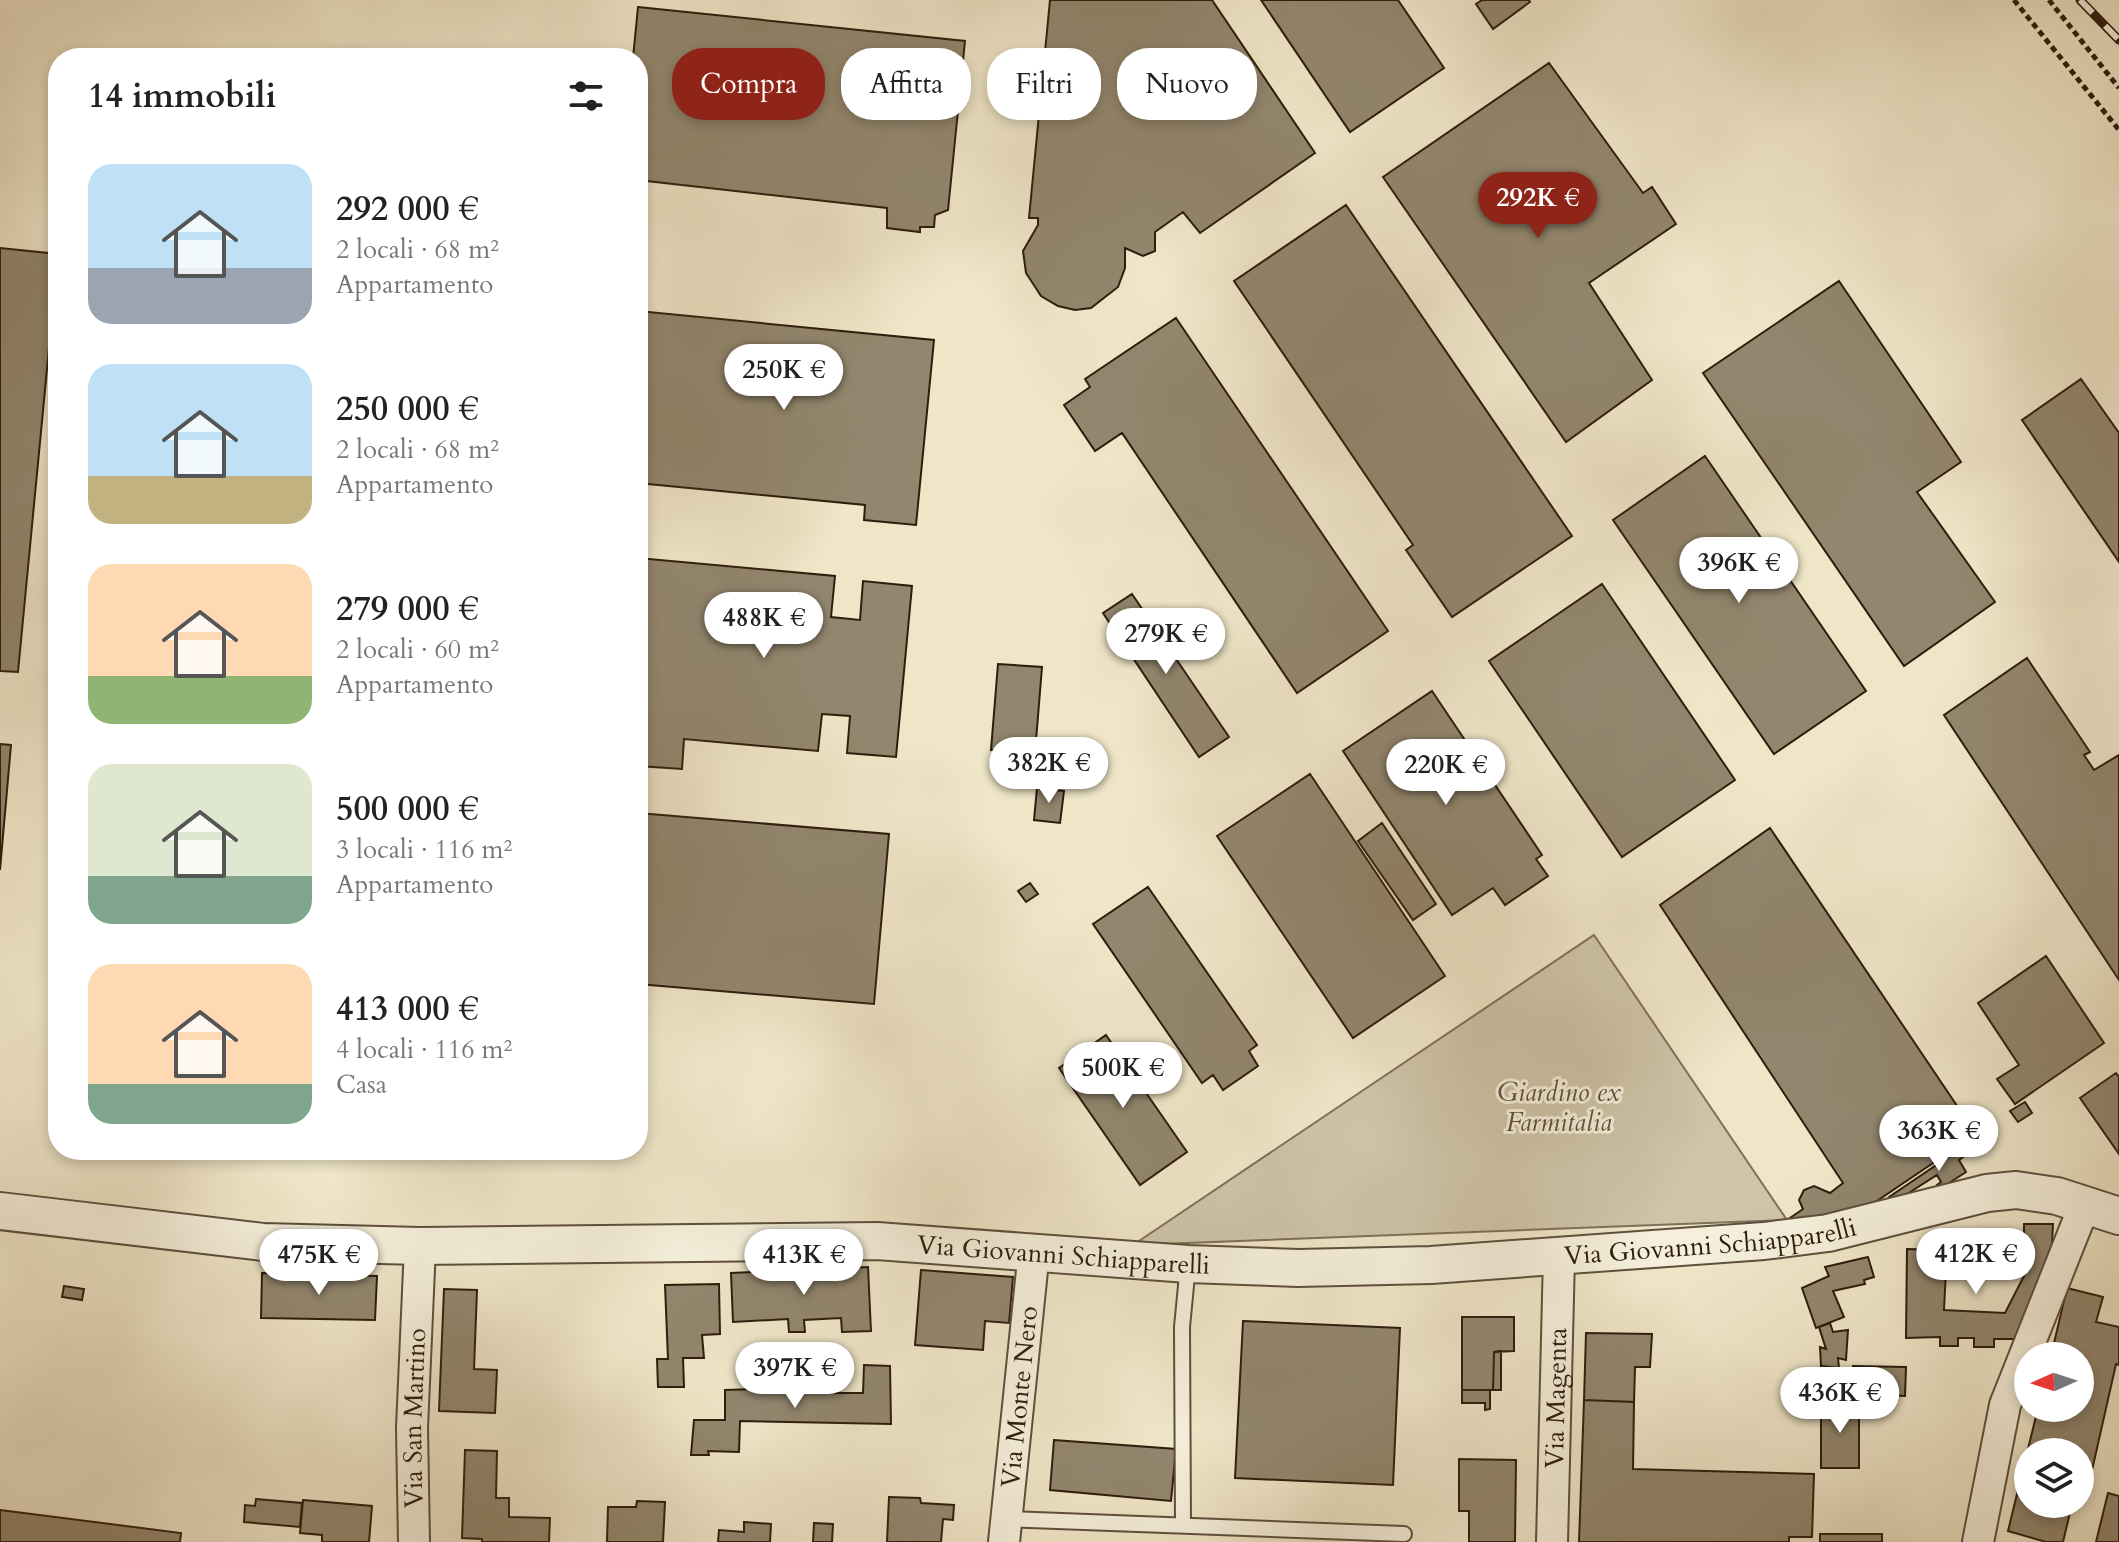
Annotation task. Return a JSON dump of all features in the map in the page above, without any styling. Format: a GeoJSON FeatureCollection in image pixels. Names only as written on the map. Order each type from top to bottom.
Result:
{"type":"FeatureCollection","features":[{"type":"Feature","properties":{"kind":"street","name":"Via Giovanni Schiapparelli"},"geometry":{"type":"LineString","coordinates":[[0,1211],[263,1242],[420,1246],[877,1241],[1188,1264],[1298,1268],[1431,1265],[1828,1233],[1987,1193],[2016,1190],[2035,1191],[2119,1216]]}},
{"type":"Feature","properties":{"kind":"street"},"geometry":{"type":"LineString","coordinates":[[1978,1542],[2005,1405],[2085,1204]]}},
{"type":"Feature","properties":{"kind":"street","name":"Via San Martino"},"geometry":{"type":"LineString","coordinates":[[414,1542],[412,1428],[420,1246]]}},
{"type":"Feature","properties":{"kind":"street","name":"Via Monte Nero"},"geometry":{"type":"LineString","coordinates":[[1005,1530],[1034,1251]]}},
{"type":"Feature","properties":{"kind":"street","name":"Via Magenta"},"geometry":{"type":"LineString","coordinates":[[1552,1542],[1559,1256]]}},
{"type":"Feature","properties":{"kind":"lane"},"geometry":{"type":"LineString","coordinates":[[1183,1525],[1182,1327],[1188,1264]]}},
{"type":"Feature","properties":{"kind":"lane"},"geometry":{"type":"LineString","coordinates":[[1005,1530],[1183,1525],[1404,1534]]}},
{"type":"Feature","properties":{"kind":"path"},"geometry":{"type":"LineString","coordinates":[[2014,0],[2119,130]]}},
{"type":"Feature","properties":{"kind":"path"},"geometry":{"type":"LineString","coordinates":[[2049,0],[2119,88]]}},
{"type":"Feature","properties":{"kind":"green space","name":"Giardino ex Farmitalia"},"geometry":{"type":"Polygon","coordinates":[[[1594,935],[1787,1220],[1133,1245],[1594,935]]]}},
{"type":"Feature","properties":{"kind":"building"},"geometry":{"type":"Polygon","coordinates":[[[1050,0],[1212,0],[1244,48],[1117,48],[1117,120],[1257,120],[1257,67],[1315,153],[1200,233],[1183,212],[1155,232],[1155,251],[1143,256],[1125,248],[1125,268],[1118,287],[1091,308],[1075,310],[1058,306],[1041,296],[1026,273],[1023,251],[1038,225],[1038,218],[1029,218],[1038,120],[1101,120],[1101,48],[1045,48],[1050,0]]]}},
{"type":"Feature","properties":{"kind":"building"},"geometry":{"type":"Polygon","coordinates":[[[1261,0],[1398,0],[1444,68],[1350,132],[1261,0]]]}},
{"type":"Feature","properties":{"kind":"building"},"geometry":{"type":"Polygon","coordinates":[[[1482,0],[1530,2],[1493,29],[1476,4],[1482,0]]]}},
{"type":"Feature","properties":{"kind":"building"},"geometry":{"type":"Polygon","coordinates":[[[638,7],[965,41],[964,48],[841,48],[841,120],[957,120],[948,210],[935,215],[934,227],[920,227],[920,232],[887,228],[887,208],[648,181],[648,48],[634,48],[638,7]]]}},
{"type":"Feature","properties":{"kind":"building"},"geometry":{"type":"Polygon","coordinates":[[[1549,63],[1643,193],[1652,187],[1676,224],[1589,283],[1652,380],[1566,442],[1383,177],[1549,63]]]}},
{"type":"Feature","properties":{"kind":"building"},"geometry":{"type":"Polygon","coordinates":[[[1346,205],[1572,536],[1452,617],[1406,550],[1413,545],[1234,281],[1346,205]]]}},
{"type":"Feature","properties":{"kind":"building"},"geometry":{"type":"Polygon","coordinates":[[[0,248],[48,253],[48,358],[18,672],[0,671],[0,248]]]}},
{"type":"Feature","properties":{"kind":"building"},"geometry":{"type":"Polygon","coordinates":[[[1839,281],[1961,462],[1917,492],[1995,602],[1904,666],[1703,373],[1839,281]]]}},
{"type":"Feature","properties":{"kind":"building"},"geometry":{"type":"Polygon","coordinates":[[[648,312],[934,340],[916,525],[864,520],[865,505],[648,484],[648,312]]]}},
{"type":"Feature","properties":{"kind":"building"},"geometry":{"type":"Polygon","coordinates":[[[1176,318],[1388,631],[1297,693],[1122,433],[1095,451],[1064,405],[1090,387],[1085,379],[1176,318]]]}},
{"type":"Feature","properties":{"kind":"building"},"geometry":{"type":"Polygon","coordinates":[[[2081,379],[2119,433],[2119,562],[2022,420],[2081,379]]]}},
{"type":"Feature","properties":{"kind":"building"},"geometry":{"type":"Polygon","coordinates":[[[1705,456],[1866,691],[1774,754],[1613,520],[1705,456]]]}},
{"type":"Feature","properties":{"kind":"building"},"geometry":{"type":"Polygon","coordinates":[[[648,559],[835,576],[831,617],[860,620],[863,581],[912,586],[896,757],[847,753],[850,716],[822,714],[818,751],[684,739],[682,769],[648,767],[648,559]]]}},
{"type":"Feature","properties":{"kind":"building"},"geometry":{"type":"Polygon","coordinates":[[[1602,584],[1735,780],[1622,857],[1489,661],[1602,584]]]}},
{"type":"Feature","properties":{"kind":"building"},"geometry":{"type":"Polygon","coordinates":[[[1132,594],[1229,737],[1199,757],[1103,613],[1132,594]]]}},
{"type":"Feature","properties":{"kind":"building"},"geometry":{"type":"Polygon","coordinates":[[[2027,658],[2090,752],[2084,755],[2094,770],[2119,755],[2119,980],[1944,715],[2027,658]]]}},
{"type":"Feature","properties":{"kind":"building"},"geometry":{"type":"Polygon","coordinates":[[[998,664],[1042,667],[1035,753],[991,750],[998,664]]]}},
{"type":"Feature","properties":{"kind":"building"},"geometry":{"type":"Polygon","coordinates":[[[1432,691],[1542,855],[1536,859],[1548,876],[1505,905],[1493,888],[1452,915],[1343,751],[1432,691]]]}},
{"type":"Feature","properties":{"kind":"building"},"geometry":{"type":"Polygon","coordinates":[[[0,744],[11,745],[0,870],[0,744]]]}},
{"type":"Feature","properties":{"kind":"building"},"geometry":{"type":"Polygon","coordinates":[[[1310,774],[1445,976],[1353,1038],[1217,836],[1310,774]]]}},
{"type":"Feature","properties":{"kind":"building"},"geometry":{"type":"Polygon","coordinates":[[[1037,788],[1064,791],[1060,823],[1034,820],[1037,788]]]}},
{"type":"Feature","properties":{"kind":"building"},"geometry":{"type":"Polygon","coordinates":[[[648,814],[889,834],[874,1004],[648,985],[648,814]]]}},
{"type":"Feature","properties":{"kind":"building"},"geometry":{"type":"Polygon","coordinates":[[[1382,823],[1436,904],[1413,920],[1358,841],[1382,823]]]}},
{"type":"Feature","properties":{"kind":"building"},"geometry":{"type":"Polygon","coordinates":[[[1770,828],[1976,1134],[1862,1211],[1787,1220],[1803,1209],[1799,1200],[1804,1190],[1814,1186],[1830,1193],[1843,1183],[1660,905],[1770,828]]]}},
{"type":"Feature","properties":{"kind":"building"},"geometry":{"type":"Polygon","coordinates":[[[1030,883],[1038,894],[1026,902],[1018,891],[1030,883]]]}},
{"type":"Feature","properties":{"kind":"building"},"geometry":{"type":"Polygon","coordinates":[[[1148,887],[1257,1045],[1249,1051],[1258,1066],[1223,1090],[1213,1075],[1202,1083],[1093,924],[1148,887]]]}},
{"type":"Feature","properties":{"kind":"building"},"geometry":{"type":"Polygon","coordinates":[[[2046,956],[2104,1043],[2015,1104],[1997,1079],[2019,1065],[1978,1003],[2046,956]]]}},
{"type":"Feature","properties":{"kind":"building"},"geometry":{"type":"Polygon","coordinates":[[[1106,1035],[1187,1152],[1140,1185],[1059,1068],[1106,1035]]]}},
{"type":"Feature","properties":{"kind":"building"},"geometry":{"type":"Polygon","coordinates":[[[2116,1073],[2119,1077],[2119,1154],[2080,1098],[2116,1073]]]}},
{"type":"Feature","properties":{"kind":"building"},"geometry":{"type":"Polygon","coordinates":[[[2025,1102],[2032,1113],[2018,1122],[2010,1111],[2025,1102]]]}},
{"type":"Feature","properties":{"kind":"building"},"geometry":{"type":"Polygon","coordinates":[[[1972,1141],[1976,1148],[1959,1160],[1966,1172],[1940,1189],[1937,1185],[1941,1182],[1937,1175],[1893,1203],[1889,1197],[1972,1141]]]}},
{"type":"Feature","properties":{"kind":"building"},"geometry":{"type":"Polygon","coordinates":[[[2024,1224],[2053,1224],[2050,1282],[2023,1339],[1994,1339],[1994,1347],[1974,1347],[1974,1338],[1958,1338],[1958,1346],[1940,1346],[1940,1337],[1906,1338],[1907,1249],[1947,1250],[1944,1310],[2005,1313],[2024,1276],[2024,1224]]]}},
{"type":"Feature","properties":{"kind":"building"},"geometry":{"type":"Polygon","coordinates":[[[1868,1257],[1874,1277],[1864,1280],[1865,1284],[1833,1291],[1844,1317],[1816,1328],[1802,1288],[1829,1276],[1825,1267],[1868,1257]]]}},
{"type":"Feature","properties":{"kind":"building"},"geometry":{"type":"Polygon","coordinates":[[[868,1267],[871,1331],[842,1332],[841,1318],[804,1320],[805,1332],[789,1332],[788,1319],[733,1322],[731,1273],[868,1267]]]}},
{"type":"Feature","properties":{"kind":"building"},"geometry":{"type":"Polygon","coordinates":[[[921,1270],[1013,1277],[1009,1323],[985,1321],[983,1350],[915,1345],[921,1270]]]}},
{"type":"Feature","properties":{"kind":"building"},"geometry":{"type":"Polygon","coordinates":[[[262,1273],[377,1276],[375,1320],[261,1318],[262,1273]]]}},
{"type":"Feature","properties":{"kind":"building"},"geometry":{"type":"Polygon","coordinates":[[[719,1284],[720,1334],[702,1335],[704,1358],[683,1358],[684,1387],[658,1387],[657,1359],[668,1359],[665,1285],[719,1284]]]}},
{"type":"Feature","properties":{"kind":"building"},"geometry":{"type":"Polygon","coordinates":[[[64,1286],[84,1289],[82,1300],[62,1297],[64,1286]]]}},
{"type":"Feature","properties":{"kind":"building"},"geometry":{"type":"Polygon","coordinates":[[[2067,1288],[2103,1297],[2096,1322],[2119,1327],[2119,1365],[2116,1364],[2094,1461],[2094,1438],[2031,1438],[2035,1422],[2094,1422],[2094,1342],[2054,1342],[2067,1288]]]}},
{"type":"Feature","properties":{"kind":"building"},"geometry":{"type":"Polygon","coordinates":[[[444,1289],[477,1290],[474,1369],[497,1370],[495,1413],[439,1411],[444,1289]]]}},
{"type":"Feature","properties":{"kind":"building"},"geometry":{"type":"Polygon","coordinates":[[[1462,1317],[1514,1317],[1514,1351],[1494,1352],[1493,1390],[1462,1390],[1462,1317]]]}},
{"type":"Feature","properties":{"kind":"building"},"geometry":{"type":"Polygon","coordinates":[[[1243,1321],[1400,1328],[1393,1485],[1235,1478],[1243,1321]]]}},
{"type":"Feature","properties":{"kind":"building"},"geometry":{"type":"Polygon","coordinates":[[[1830,1323],[1833,1332],[1848,1330],[1846,1360],[1838,1358],[1839,1368],[1821,1366],[1820,1347],[1826,1349],[1819,1327],[1830,1323]]]}},
{"type":"Feature","properties":{"kind":"building"},"geometry":{"type":"Polygon","coordinates":[[[1586,1333],[1652,1334],[1650,1367],[1635,1367],[1634,1402],[1584,1400],[1586,1333]]]}},
{"type":"Feature","properties":{"kind":"building"},"geometry":{"type":"Polygon","coordinates":[[[1501,1351],[1501,1390],[1493,1390],[1494,1352],[1501,1351]]]}},
{"type":"Feature","properties":{"kind":"building"},"geometry":{"type":"Polygon","coordinates":[[[864,1365],[890,1366],[891,1424],[740,1421],[739,1452],[708,1451],[709,1455],[691,1455],[694,1420],[725,1420],[725,1390],[786,1388],[786,1393],[863,1393],[864,1365]]]}},
{"type":"Feature","properties":{"kind":"building"},"geometry":{"type":"Polygon","coordinates":[[[1853,1366],[1906,1367],[1905,1396],[1852,1394],[1853,1366]]]}},
{"type":"Feature","properties":{"kind":"building"},"geometry":{"type":"Polygon","coordinates":[[[1462,1390],[1490,1390],[1490,1409],[1485,1410],[1485,1403],[1462,1403],[1462,1390]]]}},
{"type":"Feature","properties":{"kind":"building"},"geometry":{"type":"Polygon","coordinates":[[[1584,1400],[1634,1402],[1633,1469],[1814,1474],[1812,1537],[1789,1537],[1789,1542],[1579,1542],[1584,1400]]]}},
{"type":"Feature","properties":{"kind":"building"},"geometry":{"type":"Polygon","coordinates":[[[1821,1402],[1859,1402],[1859,1468],[1821,1468],[1821,1402]]]}},
{"type":"Feature","properties":{"kind":"building"},"geometry":{"type":"Polygon","coordinates":[[[1054,1440],[1176,1449],[1171,1501],[1050,1490],[1054,1440]]]}},
{"type":"Feature","properties":{"kind":"building"},"geometry":{"type":"Polygon","coordinates":[[[465,1450],[497,1451],[496,1498],[509,1498],[509,1517],[550,1518],[549,1542],[482,1542],[482,1539],[462,1538],[465,1450]]]}},
{"type":"Feature","properties":{"kind":"building"},"geometry":{"type":"Polygon","coordinates":[[[1459,1459],[1516,1460],[1515,1542],[1469,1542],[1469,1511],[1459,1511],[1459,1459]]]}},
{"type":"Feature","properties":{"kind":"building"},"geometry":{"type":"Polygon","coordinates":[[[2108,1493],[2119,1496],[2119,1542],[2096,1542],[2108,1493]]]}},
{"type":"Feature","properties":{"kind":"building"},"geometry":{"type":"Polygon","coordinates":[[[889,1497],[920,1498],[921,1503],[954,1505],[953,1520],[943,1519],[941,1542],[887,1542],[889,1497]]]}},
{"type":"Feature","properties":{"kind":"building"},"geometry":{"type":"Polygon","coordinates":[[[256,1499],[302,1503],[300,1527],[244,1522],[245,1505],[255,1506],[256,1499]]]}},
{"type":"Feature","properties":{"kind":"building"},"geometry":{"type":"Polygon","coordinates":[[[303,1500],[372,1506],[369,1542],[322,1542],[322,1535],[300,1533],[303,1500]]]}},
{"type":"Feature","properties":{"kind":"building"},"geometry":{"type":"Polygon","coordinates":[[[637,1501],[665,1502],[663,1542],[607,1542],[608,1507],[636,1507],[637,1501]]]}},
{"type":"Feature","properties":{"kind":"building"},"geometry":{"type":"Polygon","coordinates":[[[2014,1506],[2014,1518],[2069,1518],[2063,1542],[2046,1542],[2008,1531],[2014,1506]]]}},
{"type":"Feature","properties":{"kind":"building"},"geometry":{"type":"Polygon","coordinates":[[[0,1510],[181,1533],[180,1542],[0,1542],[0,1510]]]}},
{"type":"Feature","properties":{"kind":"building"},"geometry":{"type":"Polygon","coordinates":[[[744,1522],[771,1524],[770,1542],[718,1542],[719,1530],[744,1532],[744,1522]]]}},
{"type":"Feature","properties":{"kind":"building"},"geometry":{"type":"Polygon","coordinates":[[[814,1523],[833,1524],[832,1542],[813,1542],[814,1523]]]}},
{"type":"Feature","properties":{"kind":"building"},"geometry":{"type":"Polygon","coordinates":[[[1820,1534],[1882,1534],[1882,1542],[1820,1542],[1820,1534]]]}},
{"type":"Feature","properties":{"kind":"railway"},"geometry":{"type":"LineString","coordinates":[[2080,0],[2119,40]]}}]}
